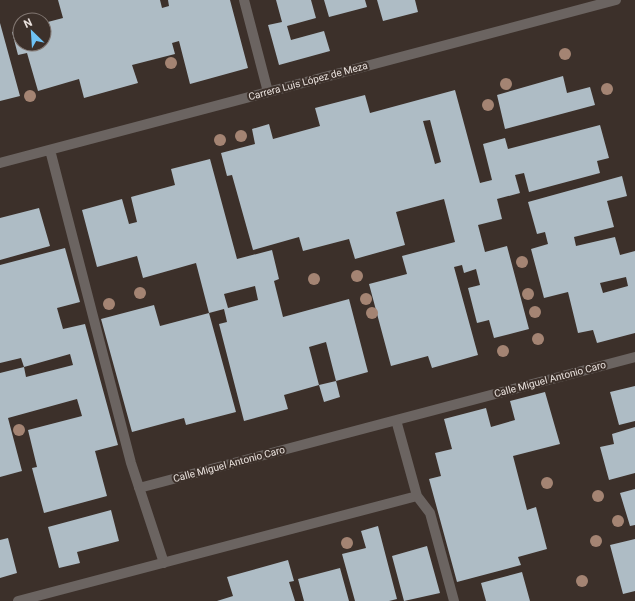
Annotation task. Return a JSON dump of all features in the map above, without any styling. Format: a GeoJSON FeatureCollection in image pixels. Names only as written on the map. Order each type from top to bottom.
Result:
{"type":"FeatureCollection","features":[{"type":"Feature","properties":{"kind":"street"},"geometry":{"type":"LineString","coordinates":[[244,0],[268,92]]}},
{"type":"Feature","properties":{"kind":"street","name":"Carrera Luis López de Meza"},"geometry":{"type":"LineString","coordinates":[[0,163],[616,0]]}},
{"type":"Feature","properties":{"kind":"street"},"geometry":{"type":"LineString","coordinates":[[50,150],[131,463],[164,563]]}},
{"type":"Feature","properties":{"kind":"street","name":"Calle Miguel Antonio Caro"},"geometry":{"type":"LineString","coordinates":[[139,488],[635,357]]}},
{"type":"Feature","properties":{"kind":"street"},"geometry":{"type":"LineString","coordinates":[[396,420],[417,496],[430,513],[454,601]]}},
{"type":"Feature","properties":{"kind":"street"},"geometry":{"type":"LineString","coordinates":[[18,601],[417,496]]}},
{"type":"Feature","properties":{"kind":"building"},"geometry":{"type":"Polygon","coordinates":[[[58,0],[160,0],[162,8],[169,6],[168,0],[230,0],[248,68],[190,84],[179,41],[172,43],[175,54],[132,65],[138,83],[84,98],[79,79],[38,91],[27,53],[18,55],[17,52],[52,52],[52,21],[63,18],[58,0]]]}},
{"type":"Feature","properties":{"kind":"building"},"geometry":{"type":"Polygon","coordinates":[[[276,0],[311,0],[316,18],[287,26],[291,40],[324,31],[330,51],[279,65],[268,25],[282,22],[276,0]]]}},
{"type":"Feature","properties":{"kind":"building"},"geometry":{"type":"Polygon","coordinates":[[[324,0],[365,0],[367,7],[329,17],[324,0]]]}},
{"type":"Feature","properties":{"kind":"building"},"geometry":{"type":"Polygon","coordinates":[[[377,0],[415,0],[418,12],[383,21],[377,0]]]}},
{"type":"Feature","properties":{"kind":"building"},"geometry":{"type":"Polygon","coordinates":[[[0,23],[20,96],[0,101],[0,23]]]}},
{"type":"Feature","properties":{"kind":"building"},"geometry":{"type":"Polygon","coordinates":[[[563,76],[567,93],[590,87],[595,105],[505,129],[497,95],[563,76]]]}},
{"type":"Feature","properties":{"kind":"building"},"geometry":{"type":"Polygon","coordinates":[[[455,90],[480,183],[492,180],[483,144],[505,138],[508,149],[600,125],[609,158],[597,161],[600,173],[529,192],[524,173],[515,175],[520,193],[497,199],[502,219],[478,225],[485,252],[507,246],[529,329],[494,338],[489,320],[477,323],[468,288],[480,285],[476,269],[464,273],[462,265],[454,267],[478,355],[432,368],[428,356],[391,366],[369,284],[407,274],[402,256],[455,242],[444,199],[396,212],[405,245],[355,259],[349,239],[303,251],[299,237],[253,250],[232,175],[227,176],[221,153],[255,144],[252,129],[269,124],[273,139],[320,126],[315,108],[365,95],[370,113],[455,90]],[[430,120],[423,121],[435,164],[441,162],[430,120]]]}},
{"type":"Feature","properties":{"kind":"building"},"geometry":{"type":"Polygon","coordinates":[[[210,159],[237,259],[272,250],[279,279],[274,281],[283,317],[349,299],[368,372],[336,381],[326,342],[309,347],[319,385],[284,395],[288,409],[244,421],[219,324],[227,322],[224,309],[209,313],[196,263],[143,278],[137,256],[97,267],[82,210],[122,199],[129,224],[137,222],[131,197],[175,185],[171,169],[210,159]],[[255,286],[224,294],[228,308],[258,300],[255,286]]]}},
{"type":"Feature","properties":{"kind":"building"},"geometry":{"type":"Polygon","coordinates":[[[622,176],[627,196],[607,201],[614,227],[574,237],[576,246],[615,237],[620,255],[635,251],[635,333],[597,343],[593,330],[578,333],[568,292],[544,298],[531,249],[548,244],[545,232],[537,234],[528,202],[622,176]],[[626,277],[600,283],[603,293],[628,286],[626,277]]]}},
{"type":"Feature","properties":{"kind":"building"},"geometry":{"type":"Polygon","coordinates":[[[39,208],[50,246],[0,260],[0,218],[39,208]]]}},
{"type":"Feature","properties":{"kind":"building"},"geometry":{"type":"Polygon","coordinates":[[[65,248],[80,302],[57,308],[63,329],[85,324],[118,445],[95,451],[107,496],[44,513],[32,468],[37,467],[28,430],[82,416],[77,399],[8,418],[22,471],[0,477],[0,373],[24,367],[21,358],[0,363],[0,265],[65,248]],[[70,354],[24,367],[26,377],[73,365],[70,354]]]}},
{"type":"Feature","properties":{"kind":"building"},"geometry":{"type":"Polygon","coordinates":[[[154,305],[160,326],[209,313],[236,412],[186,425],[184,418],[132,432],[101,319],[154,305]]]}},
{"type":"Feature","properties":{"kind":"building"},"geometry":{"type":"Polygon","coordinates":[[[336,381],[340,397],[324,402],[319,385],[336,381]]]}},
{"type":"Feature","properties":{"kind":"building"},"geometry":{"type":"Polygon","coordinates":[[[635,386],[635,421],[619,425],[610,392],[635,386]]]}},
{"type":"Feature","properties":{"kind":"building"},"geometry":{"type":"Polygon","coordinates":[[[545,392],[560,444],[513,456],[527,510],[536,507],[547,549],[518,557],[521,565],[457,582],[429,479],[441,476],[435,453],[452,449],[444,419],[486,408],[491,427],[515,420],[510,401],[545,392]]]}},
{"type":"Feature","properties":{"kind":"building"},"geometry":{"type":"Polygon","coordinates":[[[635,427],[635,473],[609,480],[600,447],[614,444],[612,434],[635,427]]]}},
{"type":"Feature","properties":{"kind":"building"},"geometry":{"type":"Polygon","coordinates":[[[635,489],[635,525],[630,526],[620,493],[635,489]]]}},
{"type":"Feature","properties":{"kind":"building"},"geometry":{"type":"Polygon","coordinates":[[[111,510],[119,541],[77,552],[80,563],[59,568],[48,527],[111,510]]]}},
{"type":"Feature","properties":{"kind":"building"},"geometry":{"type":"Polygon","coordinates":[[[378,526],[397,599],[389,601],[355,601],[342,554],[366,548],[361,531],[378,526]]]}},
{"type":"Feature","properties":{"kind":"building"},"geometry":{"type":"Polygon","coordinates":[[[8,538],[17,573],[0,578],[0,540],[8,538]]]}},
{"type":"Feature","properties":{"kind":"building"},"geometry":{"type":"Polygon","coordinates":[[[635,539],[635,591],[623,594],[610,545],[635,539]]]}},
{"type":"Feature","properties":{"kind":"building"},"geometry":{"type":"Polygon","coordinates":[[[427,546],[440,593],[404,601],[392,556],[427,546]]]}},
{"type":"Feature","properties":{"kind":"building"},"geometry":{"type":"Polygon","coordinates":[[[288,560],[294,581],[289,582],[295,601],[217,601],[233,596],[227,577],[288,560]]]}},
{"type":"Feature","properties":{"kind":"building"},"geometry":{"type":"Polygon","coordinates":[[[340,568],[349,601],[304,601],[298,579],[340,568]]]}},
{"type":"Feature","properties":{"kind":"building"},"geometry":{"type":"Polygon","coordinates":[[[522,572],[530,601],[486,601],[481,583],[522,572]]]}}]}
